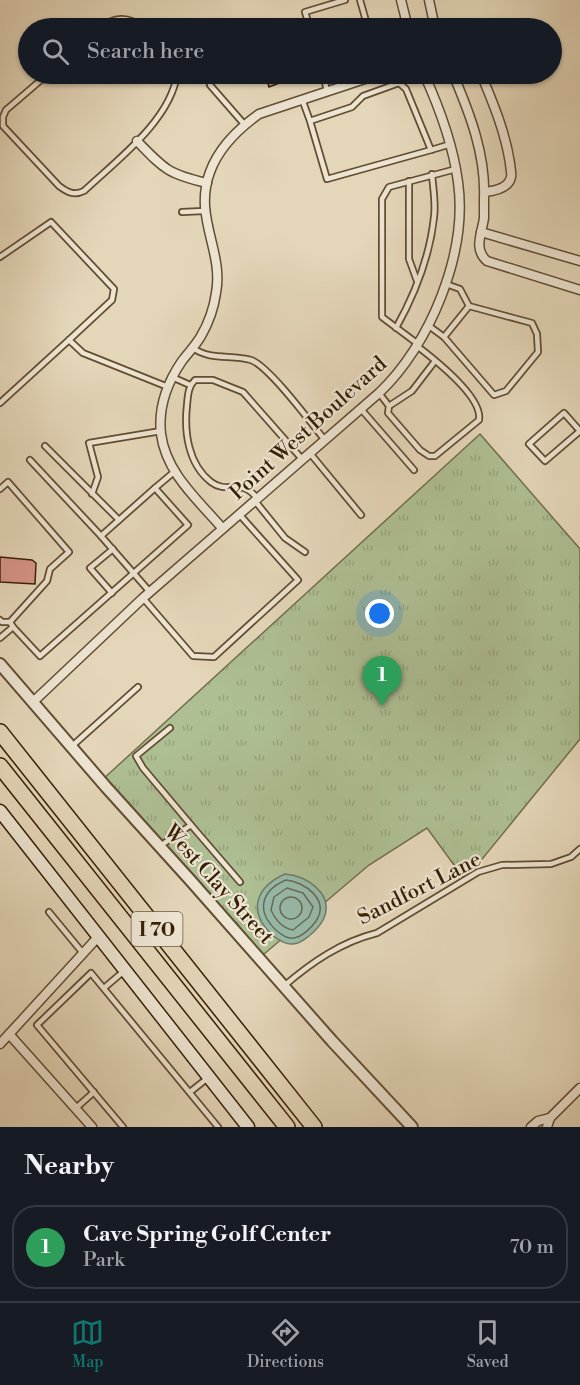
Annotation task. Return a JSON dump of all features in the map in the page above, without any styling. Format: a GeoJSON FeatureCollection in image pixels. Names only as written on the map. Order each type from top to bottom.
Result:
{"type":"FeatureCollection","features":[{"type":"Feature","properties":{"kind":"highway","name":"I 70"},"geometry":{"type":"LineString","coordinates":[[0,732],[314,1127]]}},
{"type":"Feature","properties":{"kind":"highway","name":"I 70"},"geometry":{"type":"LineString","coordinates":[[0,766],[287,1127]]}},
{"type":"Feature","properties":{"kind":"main road"},"geometry":{"type":"LineString","coordinates":[[0,811],[248,1127]]}},
{"type":"Feature","properties":{"kind":"street"},"geometry":{"type":"LineString","coordinates":[[401,0],[406,18]]}},
{"type":"Feature","properties":{"kind":"street"},"geometry":{"type":"LineString","coordinates":[[429,0],[433,18]]}},
{"type":"Feature","properties":{"kind":"street"},"geometry":{"type":"LineString","coordinates":[[222,528],[174,472],[167,457],[161,431],[161,415],[168,387],[172,377],[202,335],[216,293],[216,261],[204,211],[207,183],[217,158],[228,141],[244,124],[259,114],[349,84]]}},
{"type":"Feature","properties":{"kind":"street","name":"Point West Boulevard"},"geometry":{"type":"LineString","coordinates":[[33,702],[222,528],[379,393],[395,378],[418,345],[429,326],[445,284],[459,226],[459,184],[451,144],[440,109],[429,84]]}},
{"type":"Feature","properties":{"kind":"street"},"geometry":{"type":"LineString","coordinates":[[457,84],[478,140],[485,192],[479,251],[487,261],[580,291]]}},
{"type":"Feature","properties":{"kind":"street"},"geometry":{"type":"LineString","coordinates":[[485,84],[507,143],[511,177],[507,185],[495,191],[485,192]]}},
{"type":"Feature","properties":{"kind":"street"},"geometry":{"type":"LineString","coordinates":[[138,141],[163,168],[174,175],[207,183]]}},
{"type":"Feature","properties":{"kind":"street"},"geometry":{"type":"LineString","coordinates":[[481,232],[580,261]]}},
{"type":"Feature","properties":{"kind":"street","name":"West Clay Street"},"geometry":{"type":"LineString","coordinates":[[0,664],[332,1041],[412,1127]]}},
{"type":"Feature","properties":{"kind":"street"},"geometry":{"type":"LineString","coordinates":[[0,1044],[98,936]]}},
{"type":"Feature","properties":{"kind":"street"},"geometry":{"type":"LineString","coordinates":[[9,1034],[92,1127]]}},
{"type":"Feature","properties":{"kind":"street"},"geometry":{"type":"LineString","coordinates":[[547,1127],[550,1118],[580,1088]]}},
{"type":"Feature","properties":{"kind":"street"},"geometry":{"type":"LineString","coordinates":[[531,1127],[538,1120],[550,1118]]}},
{"type":"Feature","properties":{"kind":"lane"},"geometry":{"type":"LineString","coordinates":[[307,18],[305,12],[345,0]]}},
{"type":"Feature","properties":{"kind":"lane"},"geometry":{"type":"LineString","coordinates":[[360,0],[365,18]]}},
{"type":"Feature","properties":{"kind":"lane"},"geometry":{"type":"LineString","coordinates":[[36,84],[6,110],[3,126],[67,192],[78,194],[84,191],[149,129],[170,95],[174,84]]}},
{"type":"Feature","properties":{"kind":"lane"},"geometry":{"type":"LineString","coordinates":[[325,84],[327,91]]}},
{"type":"Feature","properties":{"kind":"lane"},"geometry":{"type":"LineString","coordinates":[[310,121],[352,107],[363,96],[396,84]]}},
{"type":"Feature","properties":{"kind":"lane"},"geometry":{"type":"LineString","coordinates":[[400,84],[406,89],[431,150]]}},
{"type":"Feature","properties":{"kind":"lane"},"geometry":{"type":"LineString","coordinates":[[210,85],[244,124]]}},
{"type":"Feature","properties":{"kind":"lane"},"geometry":{"type":"LineString","coordinates":[[302,99],[327,179],[451,144]]}},
{"type":"Feature","properties":{"kind":"lane"},"geometry":{"type":"LineString","coordinates":[[379,393],[389,406],[388,413],[420,450],[429,456],[435,456],[479,420],[478,408],[472,398],[418,345],[382,317],[382,200],[389,187],[456,168]]}},
{"type":"Feature","properties":{"kind":"lane"},"geometry":{"type":"LineString","coordinates":[[396,328],[409,303],[428,251],[435,215],[432,174]]}},
{"type":"Feature","properties":{"kind":"lane"},"geometry":{"type":"LineString","coordinates":[[409,181],[409,259],[417,281]]}},
{"type":"Feature","properties":{"kind":"lane"},"geometry":{"type":"LineString","coordinates":[[182,212],[204,211]]}},
{"type":"Feature","properties":{"kind":"lane"},"geometry":{"type":"LineString","coordinates":[[0,257],[51,222],[114,289],[112,300],[0,403]]}},
{"type":"Feature","properties":{"kind":"lane"},"geometry":{"type":"LineString","coordinates":[[429,326],[444,337],[494,395],[506,391],[538,352],[537,334],[532,323],[469,306],[460,289],[445,284]]}},
{"type":"Feature","properties":{"kind":"lane"},"geometry":{"type":"LineString","coordinates":[[444,337],[469,306]]}},
{"type":"Feature","properties":{"kind":"lane"},"geometry":{"type":"LineString","coordinates":[[69,340],[83,353],[168,387]]}},
{"type":"Feature","properties":{"kind":"lane"},"geometry":{"type":"LineString","coordinates":[[193,348],[210,357],[253,361],[280,385],[324,439]]}},
{"type":"Feature","properties":{"kind":"lane"},"geometry":{"type":"LineString","coordinates":[[389,406],[412,391],[435,361]]}},
{"type":"Feature","properties":{"kind":"lane"},"geometry":{"type":"LineString","coordinates":[[172,377],[190,385]]}},
{"type":"Feature","properties":{"kind":"lane"},"geometry":{"type":"LineString","coordinates":[[302,459],[243,392],[213,380],[195,380],[190,385],[185,422],[190,451],[200,470],[213,483],[225,488],[242,486],[251,490],[285,538],[305,552]]}},
{"type":"Feature","properties":{"kind":"lane"},"geometry":{"type":"LineString","coordinates":[[361,409],[414,470]]}},
{"type":"Feature","properties":{"kind":"lane"},"geometry":{"type":"LineString","coordinates":[[564,413],[580,431],[545,461],[529,444],[564,413]]}},
{"type":"Feature","properties":{"kind":"lane"},"geometry":{"type":"LineString","coordinates":[[92,494],[98,477],[89,443],[161,431]]}},
{"type":"Feature","properties":{"kind":"lane"},"geometry":{"type":"LineString","coordinates":[[45,446],[119,520]]}},
{"type":"Feature","properties":{"kind":"lane"},"geometry":{"type":"LineString","coordinates":[[309,452],[361,515]]}},
{"type":"Feature","properties":{"kind":"lane"},"geometry":{"type":"LineString","coordinates":[[30,460],[133,573],[193,656],[214,657],[298,580],[239,514]]}},
{"type":"Feature","properties":{"kind":"lane"},"geometry":{"type":"LineString","coordinates":[[101,536],[174,472]]}},
{"type":"Feature","properties":{"kind":"lane"},"geometry":{"type":"LineString","coordinates":[[0,489],[8,482],[69,552],[50,569],[47,581],[0,638]]}},
{"type":"Feature","properties":{"kind":"lane"},"geometry":{"type":"LineString","coordinates":[[0,620],[11,625],[40,656],[188,525],[155,488]]}},
{"type":"Feature","properties":{"kind":"lane"},"geometry":{"type":"LineString","coordinates":[[112,592],[90,568],[113,549]]}},
{"type":"Feature","properties":{"kind":"lane"},"geometry":{"type":"LineString","coordinates":[[71,747],[138,687]]}},
{"type":"Feature","properties":{"kind":"lane"},"geometry":{"type":"LineString","coordinates":[[170,728],[136,756],[143,768],[240,882]]}},
{"type":"Feature","properties":{"kind":"lane"},"geometry":{"type":"LineString","coordinates":[[160,846],[191,825]]}},
{"type":"Feature","properties":{"kind":"lane","name":"Sandfort Lane"},"geometry":{"type":"LineString","coordinates":[[284,986],[304,969],[332,951],[360,937],[377,933],[478,872],[502,865],[551,864],[571,856],[580,849]]}},
{"type":"Feature","properties":{"kind":"lane"},"geometry":{"type":"LineString","coordinates":[[49,912],[82,952]]}},
{"type":"Feature","properties":{"kind":"lane"},"geometry":{"type":"LineString","coordinates":[[104,988],[124,971]]}},
{"type":"Feature","properties":{"kind":"lane"},"geometry":{"type":"LineString","coordinates":[[123,1127],[37,1025],[91,973],[218,1127]]}},
{"type":"Feature","properties":{"kind":"lane"},"geometry":{"type":"LineString","coordinates":[[190,1092],[209,1077]]}},
{"type":"Feature","properties":{"kind":"lane"},"geometry":{"type":"LineString","coordinates":[[75,1109],[94,1092]]}},
{"type":"Feature","properties":{"kind":"green space"},"geometry":{"type":"Polygon","coordinates":[[[480,434],[580,549],[580,739],[465,880],[427,828],[369,865],[257,960],[101,781],[480,434]]]}},
{"type":"Feature","properties":{"kind":"water"},"geometry":{"type":"Polygon","coordinates":[[[285,874],[309,882],[322,894],[325,901],[326,909],[321,923],[309,936],[295,944],[284,943],[272,935],[264,926],[257,909],[258,900],[267,886],[285,874]]]}},
{"type":"Feature","properties":{"kind":"building"},"geometry":{"type":"Polygon","coordinates":[[[0,557],[32,560],[36,563],[35,584],[0,582],[0,557]]]}},
{"type":"Feature","properties":{"kind":"place","name":"Cave Spring Golf Center"},"geometry":{"type":"Point","coordinates":[382,706]}}]}
